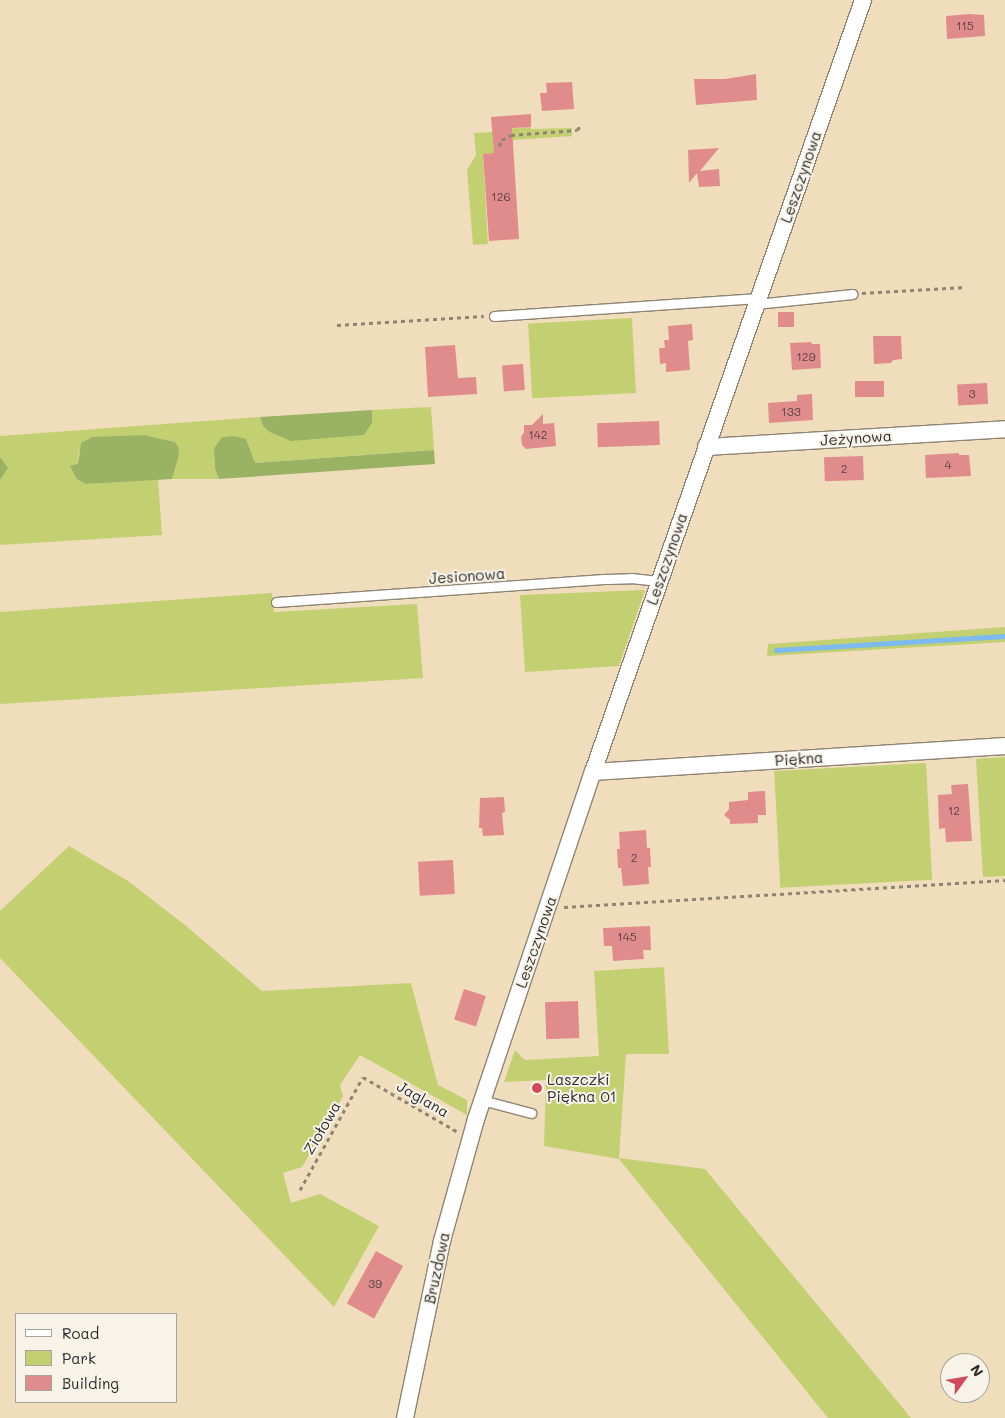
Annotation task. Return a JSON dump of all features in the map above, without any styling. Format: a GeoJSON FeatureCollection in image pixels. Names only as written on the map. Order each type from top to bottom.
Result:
{"type":"FeatureCollection","features":[{"type":"Feature","properties":{"kind":"street","name":"Leszczynowa"},"geometry":{"type":"LineString","coordinates":[[476,1119],[659,581],[863,0]]}},
{"type":"Feature","properties":{"kind":"street","name":"Jeżynowa"},"geometry":{"type":"LineString","coordinates":[[706,447],[1005,429]]}},
{"type":"Feature","properties":{"kind":"street","name":"Piękna"},"geometry":{"type":"LineString","coordinates":[[593,772],[1005,746]]}},
{"type":"Feature","properties":{"kind":"street","name":"Bruzdowa"},"geometry":{"type":"LineString","coordinates":[[405,1418],[442,1240],[476,1119]]}},
{"type":"Feature","properties":{"kind":"lane"},"geometry":{"type":"LineString","coordinates":[[494,316],[852,294]]}},
{"type":"Feature","properties":{"kind":"lane","name":"Jesionowa"},"geometry":{"type":"LineString","coordinates":[[276,602],[607,579],[631,578],[659,581]]}},
{"type":"Feature","properties":{"kind":"lane"},"geometry":{"type":"LineString","coordinates":[[482,1100],[531,1113]]}},
{"type":"Feature","properties":{"kind":"path"},"geometry":{"type":"LineString","coordinates":[[498,146],[502,140],[510,135],[577,130],[581,125]]}},
{"type":"Feature","properties":{"kind":"path"},"geometry":{"type":"LineString","coordinates":[[852,294],[965,287]]}},
{"type":"Feature","properties":{"kind":"path"},"geometry":{"type":"LineString","coordinates":[[338,325],[494,316]]}},
{"type":"Feature","properties":{"kind":"path"},"geometry":{"type":"LineString","coordinates":[[548,908],[1005,880]]}},
{"type":"Feature","properties":{"kind":"path","name":"Jaglana"},"geometry":{"type":"LineString","coordinates":[[364,1077],[470,1140]]}},
{"type":"Feature","properties":{"kind":"path","name":"Ziołowa"},"geometry":{"type":"LineString","coordinates":[[300,1190],[364,1077]]}},
{"type":"Feature","properties":{"kind":"green space"},"geometry":{"type":"Polygon","coordinates":[[[530,127],[531,129],[572,128],[572,136],[512,140],[513,152],[483,154],[488,244],[473,245],[467,170],[476,155],[474,133],[530,127]]]}},
{"type":"Feature","properties":{"kind":"green space"},"geometry":{"type":"Polygon","coordinates":[[[632,318],[636,393],[532,398],[528,323],[632,318]]]}},
{"type":"Feature","properties":{"kind":"green space"},"geometry":{"type":"Polygon","coordinates":[[[431,407],[434,450],[254,463],[234,436],[222,437],[214,448],[215,469],[219,479],[172,479],[179,448],[175,442],[144,435],[118,437],[78,453],[79,464],[86,484],[158,479],[162,535],[0,545],[0,480],[7,468],[0,457],[0,436],[260,417],[263,426],[372,423],[372,410],[431,407]]]}},
{"type":"Feature","properties":{"kind":"green space"},"geometry":{"type":"Polygon","coordinates":[[[372,410],[372,423],[364,435],[291,441],[270,432],[263,426],[260,417],[372,410]]]}},
{"type":"Feature","properties":{"kind":"green space"},"geometry":{"type":"Polygon","coordinates":[[[144,435],[175,442],[179,448],[172,479],[86,484],[77,479],[70,466],[78,464],[81,443],[92,437],[144,435]]]}},
{"type":"Feature","properties":{"kind":"green space"},"geometry":{"type":"Polygon","coordinates":[[[234,436],[246,439],[255,463],[434,450],[435,464],[219,479],[215,469],[214,448],[222,437],[234,436]]]}},
{"type":"Feature","properties":{"kind":"green space"},"geometry":{"type":"Polygon","coordinates":[[[0,457],[8,468],[0,480],[0,457]]]}},
{"type":"Feature","properties":{"kind":"green space"},"geometry":{"type":"Polygon","coordinates":[[[645,590],[619,666],[525,672],[520,595],[645,590]]]}},
{"type":"Feature","properties":{"kind":"green space"},"geometry":{"type":"Polygon","coordinates":[[[272,593],[274,612],[417,604],[423,678],[0,704],[0,612],[272,593]]]}},
{"type":"Feature","properties":{"kind":"green space"},"geometry":{"type":"Polygon","coordinates":[[[1005,627],[1005,642],[767,656],[768,644],[1005,627]]]}},
{"type":"Feature","properties":{"kind":"green space"},"geometry":{"type":"Polygon","coordinates":[[[1005,757],[1005,876],[983,877],[976,759],[1005,757]]]}},
{"type":"Feature","properties":{"kind":"green space"},"geometry":{"type":"Polygon","coordinates":[[[926,763],[932,880],[780,888],[774,771],[926,763]]]}},
{"type":"Feature","properties":{"kind":"green space"},"geometry":{"type":"Polygon","coordinates":[[[69,846],[128,881],[185,925],[262,991],[411,983],[438,1085],[467,1100],[467,1115],[360,1055],[340,1085],[343,1096],[302,1167],[283,1173],[291,1203],[320,1194],[379,1226],[334,1307],[0,958],[0,911],[69,846]]]}},
{"type":"Feature","properties":{"kind":"green space"},"geometry":{"type":"Polygon","coordinates":[[[664,967],[669,1054],[626,1054],[619,1158],[705,1169],[911,1418],[828,1418],[619,1159],[544,1146],[546,1080],[504,1082],[515,1050],[525,1060],[599,1056],[594,971],[664,967]]]}},
{"type":"Feature","properties":{"kind":"building"},"geometry":{"type":"Polygon","coordinates":[[[984,15],[985,36],[947,39],[946,16],[984,15]]]}},
{"type":"Feature","properties":{"kind":"building"},"geometry":{"type":"Polygon","coordinates":[[[756,74],[757,100],[696,105],[694,79],[725,79],[756,74]]]}},
{"type":"Feature","properties":{"kind":"building"},"geometry":{"type":"Polygon","coordinates":[[[572,82],[574,109],[542,111],[540,93],[547,93],[546,83],[572,82]]]}},
{"type":"Feature","properties":{"kind":"building"},"geometry":{"type":"Polygon","coordinates":[[[531,114],[531,127],[512,128],[519,239],[489,241],[483,154],[494,153],[491,117],[531,114]]]}},
{"type":"Feature","properties":{"kind":"building"},"geometry":{"type":"Polygon","coordinates":[[[719,148],[700,171],[719,169],[720,186],[699,187],[697,173],[689,183],[688,150],[719,148]]]}},
{"type":"Feature","properties":{"kind":"building"},"geometry":{"type":"Polygon","coordinates":[[[778,312],[794,312],[794,327],[778,327],[778,312]]]}},
{"type":"Feature","properties":{"kind":"building"},"geometry":{"type":"Polygon","coordinates":[[[692,324],[693,340],[688,341],[690,370],[666,372],[666,363],[660,364],[659,348],[665,348],[664,340],[669,340],[668,326],[692,324]]]}},
{"type":"Feature","properties":{"kind":"building"},"geometry":{"type":"Polygon","coordinates":[[[873,336],[901,336],[902,359],[893,360],[891,363],[874,364],[873,336]]]}},
{"type":"Feature","properties":{"kind":"building"},"geometry":{"type":"Polygon","coordinates":[[[811,342],[812,344],[820,344],[821,368],[792,370],[790,343],[811,342]]]}},
{"type":"Feature","properties":{"kind":"building"},"geometry":{"type":"Polygon","coordinates":[[[455,345],[458,378],[476,377],[477,394],[428,397],[425,347],[455,345]]]}},
{"type":"Feature","properties":{"kind":"building"},"geometry":{"type":"Polygon","coordinates":[[[523,364],[525,390],[504,391],[502,365],[523,364]]]}},
{"type":"Feature","properties":{"kind":"building"},"geometry":{"type":"Polygon","coordinates":[[[855,381],[884,381],[884,397],[855,397],[855,381]]]}},
{"type":"Feature","properties":{"kind":"building"},"geometry":{"type":"Polygon","coordinates":[[[987,383],[988,404],[958,406],[957,385],[987,383]]]}},
{"type":"Feature","properties":{"kind":"building"},"geometry":{"type":"Polygon","coordinates":[[[812,394],[813,420],[769,423],[768,403],[797,401],[797,395],[812,394]]]}},
{"type":"Feature","properties":{"kind":"building"},"geometry":{"type":"Polygon","coordinates":[[[543,414],[543,424],[554,423],[556,446],[526,449],[522,445],[521,437],[524,432],[524,425],[532,425],[543,414]]]}},
{"type":"Feature","properties":{"kind":"building"},"geometry":{"type":"Polygon","coordinates":[[[659,421],[660,445],[598,447],[597,423],[659,421]]]}},
{"type":"Feature","properties":{"kind":"building"},"geometry":{"type":"Polygon","coordinates":[[[959,453],[959,455],[969,455],[971,476],[926,478],[925,455],[959,453]]]}},
{"type":"Feature","properties":{"kind":"building"},"geometry":{"type":"Polygon","coordinates":[[[863,456],[864,480],[825,481],[824,457],[863,456]]]}},
{"type":"Feature","properties":{"kind":"building"},"geometry":{"type":"Polygon","coordinates":[[[968,784],[972,841],[946,842],[945,828],[939,829],[938,795],[952,794],[951,785],[968,784]]]}},
{"type":"Feature","properties":{"kind":"building"},"geometry":{"type":"Polygon","coordinates":[[[765,791],[766,815],[758,815],[758,823],[730,824],[730,820],[724,815],[729,809],[729,802],[748,800],[748,792],[765,791]]]}},
{"type":"Feature","properties":{"kind":"building"},"geometry":{"type":"Polygon","coordinates":[[[504,797],[505,812],[502,813],[504,835],[483,836],[482,828],[479,828],[480,798],[504,797]]]}},
{"type":"Feature","properties":{"kind":"building"},"geometry":{"type":"Polygon","coordinates":[[[646,830],[647,848],[650,848],[651,867],[648,867],[649,884],[623,886],[621,868],[618,868],[617,849],[620,849],[619,832],[646,830]]]}},
{"type":"Feature","properties":{"kind":"building"},"geometry":{"type":"Polygon","coordinates":[[[453,860],[455,894],[420,896],[418,862],[453,860]]]}},
{"type":"Feature","properties":{"kind":"building"},"geometry":{"type":"Polygon","coordinates":[[[650,926],[651,950],[643,950],[644,959],[613,961],[612,946],[604,946],[603,928],[650,926]]]}},
{"type":"Feature","properties":{"kind":"building"},"geometry":{"type":"Polygon","coordinates":[[[464,989],[486,996],[476,1027],[454,1019],[464,989]]]}},
{"type":"Feature","properties":{"kind":"building"},"geometry":{"type":"Polygon","coordinates":[[[578,1001],[579,1038],[546,1039],[545,1002],[578,1001]]]}},
{"type":"Feature","properties":{"kind":"building"},"geometry":{"type":"Polygon","coordinates":[[[376,1251],[403,1266],[374,1319],[347,1303],[376,1251]]]}},
{"type":"Feature","properties":{"kind":"waterway"},"geometry":{"type":"LineString","coordinates":[[776,650],[1005,636]]}},
{"type":"Feature","properties":{"kind":"place","name":"Laszczki Piękna 01"},"geometry":{"type":"Point","coordinates":[537,1088]}}]}
